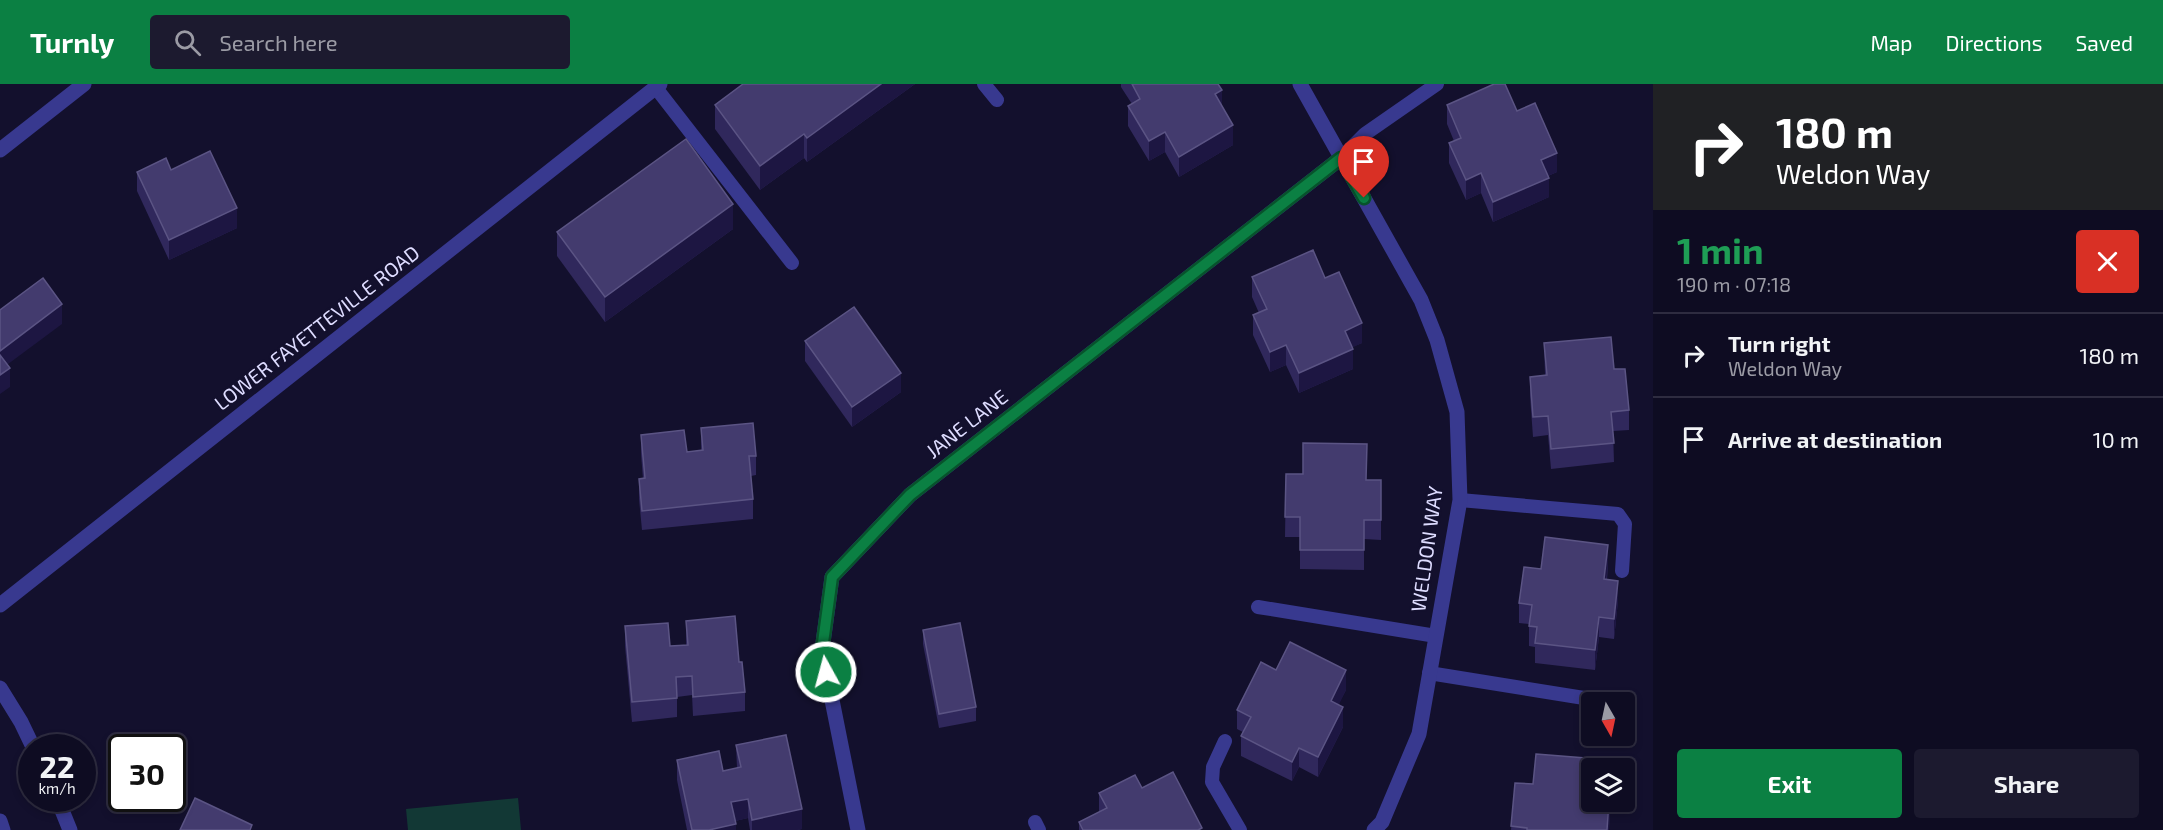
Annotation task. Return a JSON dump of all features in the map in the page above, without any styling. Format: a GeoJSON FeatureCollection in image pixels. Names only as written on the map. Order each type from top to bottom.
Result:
{"type":"FeatureCollection","features":[{"type":"Feature","properties":{"kind":"street"},"geometry":{"type":"LineString","coordinates":[[0,150],[84,84]]}},
{"type":"Feature","properties":{"kind":"street","name":"WELDON WAY"},"geometry":{"type":"LineString","coordinates":[[1300,84],[1421,300],[1437,340],[1457,411],[1460,500],[1419,734],[1382,822],[1374,830]]}},
{"type":"Feature","properties":{"kind":"street","name":"LOWER FAYETTEVILLE ROAD"},"geometry":{"type":"LineString","coordinates":[[0,605],[658,86]]}},
{"type":"Feature","properties":{"kind":"street","name":"JANE LANE"},"geometry":{"type":"LineString","coordinates":[[858,830],[822,650],[832,577],[910,495],[1341,158]]}},
{"type":"Feature","properties":{"kind":"street"},"geometry":{"type":"LineString","coordinates":[[0,688],[27,734]]}},
{"type":"Feature","properties":{"kind":"street"},"geometry":{"type":"LineString","coordinates":[[63,812],[70,830]]}},
{"type":"Feature","properties":{"kind":"street"},"geometry":{"type":"LineString","coordinates":[[0,821],[3,830]]}},
{"type":"Feature","properties":{"kind":"lane"},"geometry":{"type":"LineString","coordinates":[[984,84],[997,100]]}},
{"type":"Feature","properties":{"kind":"lane"},"geometry":{"type":"LineString","coordinates":[[1341,158],[1365,134],[1437,84]]}},
{"type":"Feature","properties":{"kind":"lane"},"geometry":{"type":"LineString","coordinates":[[658,86],[792,263]]}},
{"type":"Feature","properties":{"kind":"lane"},"geometry":{"type":"LineString","coordinates":[[1460,500],[1618,514],[1625,524],[1622,571]]}},
{"type":"Feature","properties":{"kind":"lane"},"geometry":{"type":"LineString","coordinates":[[1257,608],[1436,636]]}},
{"type":"Feature","properties":{"kind":"lane"},"geometry":{"type":"LineString","coordinates":[[1429,673],[1581,697]]}},
{"type":"Feature","properties":{"kind":"lane"},"geometry":{"type":"LineString","coordinates":[[1225,741],[1213,767],[1212,782],[1240,830]]}},
{"type":"Feature","properties":{"kind":"green space"},"geometry":{"type":"Polygon","coordinates":[[[518,798],[521,830],[408,830],[406,809],[518,798]]]}},
{"type":"Feature","properties":{"kind":"building"},"geometry":{"type":"Polygon","coordinates":[[[743,84],[881,84],[807,138],[804,134],[760,166],[715,105],[743,84]]]}},
{"type":"Feature","properties":{"kind":"building"},"geometry":{"type":"Polygon","coordinates":[[[1132,84],[1218,84],[1222,90],[1215,94],[1233,125],[1179,157],[1165,132],[1149,141],[1128,106],[1140,99],[1132,84]]]}},
{"type":"Feature","properties":{"kind":"building"},"geometry":{"type":"Polygon","coordinates":[[[1494,84],[1505,84],[1517,111],[1535,103],[1557,153],[1541,160],[1549,178],[1493,202],[1481,173],[1466,180],[1449,143],[1461,138],[1447,105],[1494,84]]]}},
{"type":"Feature","properties":{"kind":"building"},"geometry":{"type":"Polygon","coordinates":[[[686,139],[733,204],[605,297],[557,232],[686,139]]]}},
{"type":"Feature","properties":{"kind":"building"},"geometry":{"type":"Polygon","coordinates":[[[210,151],[237,208],[169,240],[137,172],[166,158],[171,170],[210,151]]]}},
{"type":"Feature","properties":{"kind":"building"},"geometry":{"type":"Polygon","coordinates":[[[1313,250],[1325,278],[1339,272],[1362,323],[1345,331],[1353,349],[1299,373],[1286,345],[1270,352],[1253,315],[1267,309],[1252,277],[1313,250]]]}},
{"type":"Feature","properties":{"kind":"building"},"geometry":{"type":"Polygon","coordinates":[[[43,278],[62,304],[0,351],[0,310],[43,278]]]}},
{"type":"Feature","properties":{"kind":"building"},"geometry":{"type":"Polygon","coordinates":[[[854,307],[901,373],[852,407],[805,341],[854,307]]]}},
{"type":"Feature","properties":{"kind":"building"},"geometry":{"type":"Polygon","coordinates":[[[1611,337],[1614,369],[1625,369],[1629,410],[1611,412],[1614,443],[1551,449],[1548,416],[1533,417],[1530,377],[1547,375],[1544,343],[1611,337]]]}},
{"type":"Feature","properties":{"kind":"building"},"geometry":{"type":"Polygon","coordinates":[[[0,355],[10,368],[0,375],[0,355]]]}},
{"type":"Feature","properties":{"kind":"building"},"geometry":{"type":"Polygon","coordinates":[[[753,423],[756,456],[749,456],[753,499],[642,511],[639,479],[645,478],[641,435],[684,430],[687,452],[703,450],[701,428],[753,423]]]}},
{"type":"Feature","properties":{"kind":"building"},"geometry":{"type":"Polygon","coordinates":[[[1303,443],[1367,444],[1366,480],[1381,480],[1381,520],[1364,520],[1364,550],[1300,550],[1300,517],[1285,517],[1286,474],[1303,474],[1303,443]]]}},
{"type":"Feature","properties":{"kind":"building"},"geometry":{"type":"Polygon","coordinates":[[[1545,537],[1608,545],[1604,579],[1618,581],[1614,619],[1599,617],[1595,650],[1535,643],[1537,627],[1529,626],[1532,605],[1519,603],[1524,567],[1541,569],[1545,537]]]}},
{"type":"Feature","properties":{"kind":"building"},"geometry":{"type":"Polygon","coordinates":[[[735,616],[739,662],[742,662],[745,692],[693,697],[692,676],[676,677],[677,698],[632,702],[625,626],[668,623],[670,646],[688,645],[686,621],[735,616]]]}},
{"type":"Feature","properties":{"kind":"building"},"geometry":{"type":"Polygon","coordinates":[[[960,623],[976,707],[939,714],[923,630],[960,623]]]}},
{"type":"Feature","properties":{"kind":"building"},"geometry":{"type":"Polygon","coordinates":[[[1290,642],[1346,670],[1331,701],[1343,707],[1318,757],[1299,748],[1292,762],[1241,736],[1251,717],[1237,710],[1261,662],[1276,670],[1290,642]]]}},
{"type":"Feature","properties":{"kind":"building"},"geometry":{"type":"Polygon","coordinates":[[[786,735],[802,809],[752,820],[748,799],[731,802],[736,824],[709,830],[692,830],[677,760],[719,751],[723,771],[741,767],[736,745],[786,735]]]}},
{"type":"Feature","properties":{"kind":"building"},"geometry":{"type":"Polygon","coordinates":[[[1536,754],[1586,758],[1581,758],[1581,812],[1608,812],[1607,830],[1527,830],[1527,828],[1511,826],[1515,783],[1533,784],[1536,754]]]}},
{"type":"Feature","properties":{"kind":"building"},"geometry":{"type":"Polygon","coordinates":[[[1173,772],[1202,828],[1198,830],[1083,830],[1079,822],[1107,808],[1099,793],[1135,775],[1142,788],[1173,772]]]}},
{"type":"Feature","properties":{"kind":"building"},"geometry":{"type":"Polygon","coordinates":[[[195,798],[252,825],[250,830],[180,830],[195,798]]]}},
{"type":"Feature","properties":{"kind":"route"},"geometry":{"type":"LineString","coordinates":[[826,672],[822,650],[832,577],[910,495],[1341,158],[1364,198]]}}]}
